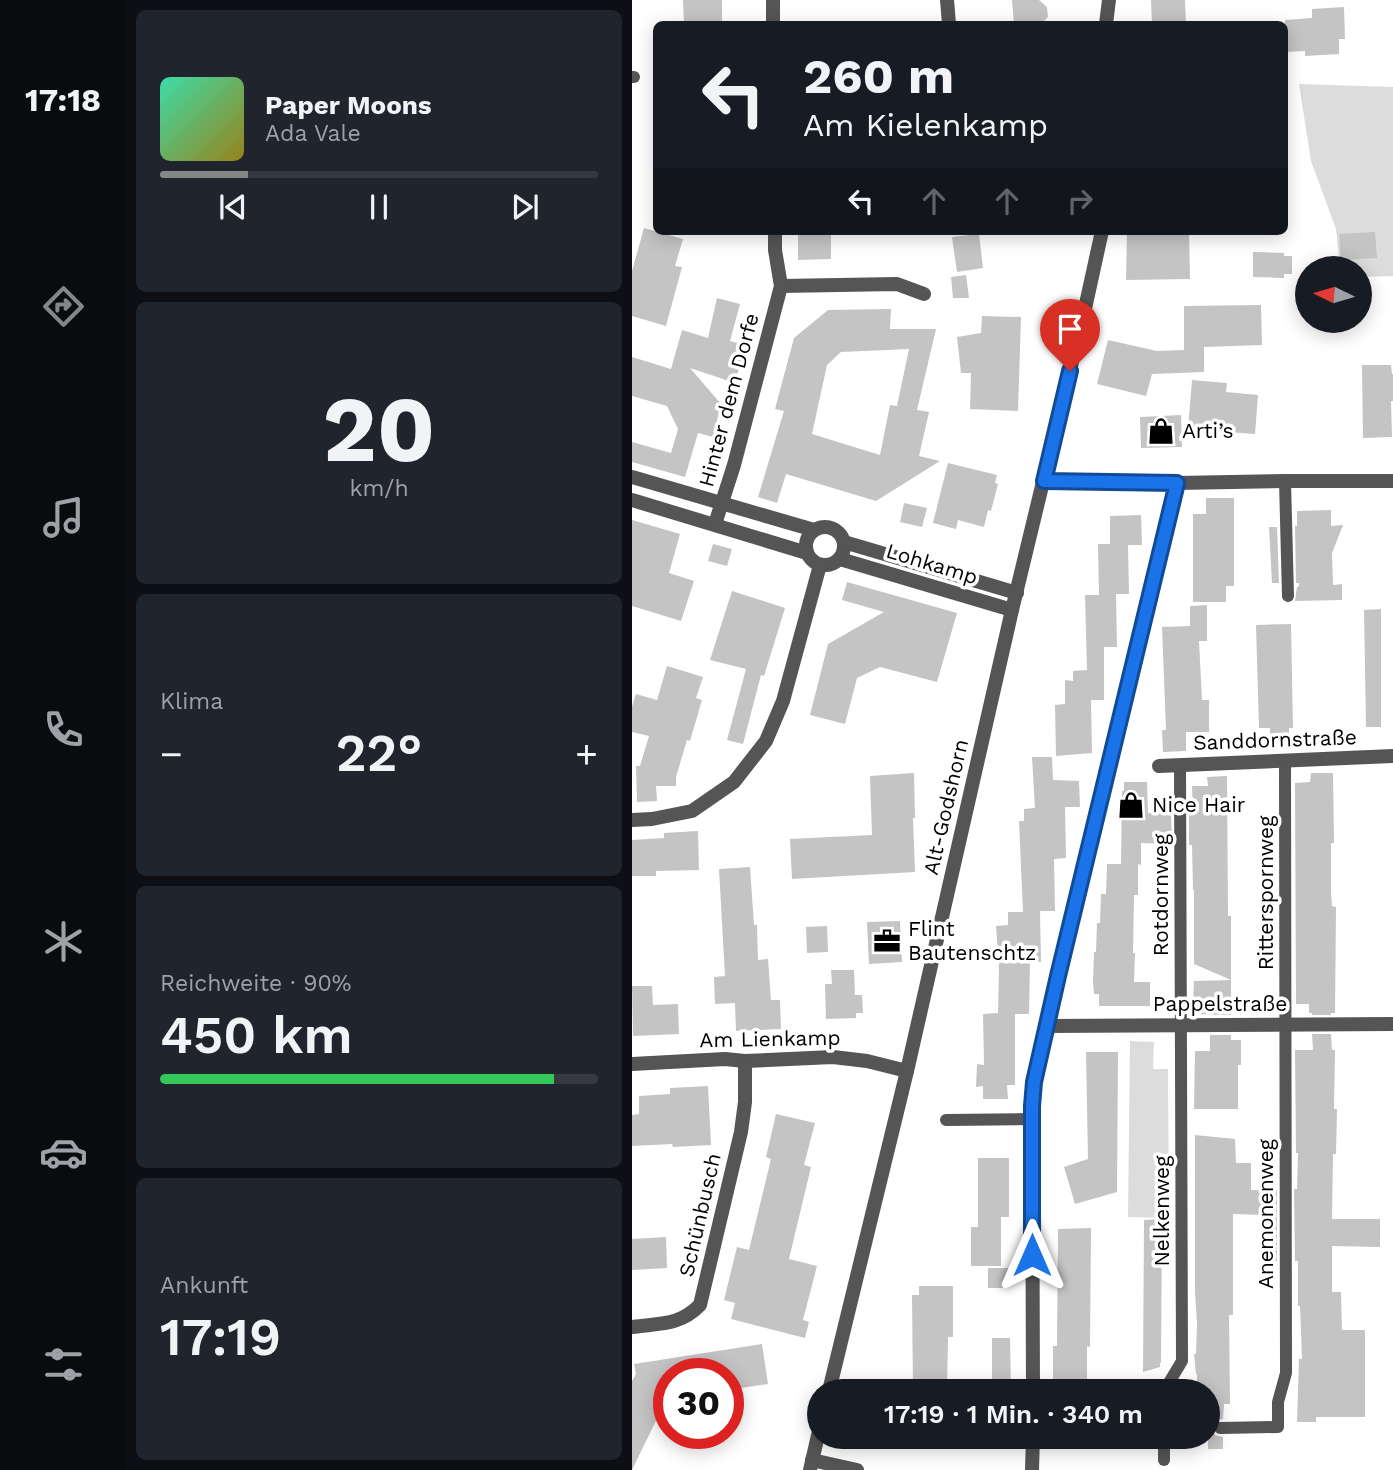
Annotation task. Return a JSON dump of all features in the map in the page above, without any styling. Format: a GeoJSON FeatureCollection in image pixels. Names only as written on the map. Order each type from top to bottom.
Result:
{"type":"FeatureCollection","features":[{"type":"Feature","properties":{"kind":"street"},"geometry":{"type":"LineString","coordinates":[[773,0],[773,21]]}},
{"type":"Feature","properties":{"kind":"street"},"geometry":{"type":"LineString","coordinates":[[947,0],[949,21]]}},
{"type":"Feature","properties":{"kind":"street"},"geometry":{"type":"LineString","coordinates":[[1106,21],[1109,0]]}},
{"type":"Feature","properties":{"kind":"street","name":"Hinter dem Dorfe"},"geometry":{"type":"LineString","coordinates":[[715,524],[781,286],[774,235]]}},
{"type":"Feature","properties":{"kind":"street","name":"Alt-Godshorn"},"geometry":{"type":"LineString","coordinates":[[832,1379],[907,1071],[1101,235]]}},
{"type":"Feature","properties":{"kind":"street"},"geometry":{"type":"LineString","coordinates":[[781,286],[897,284],[924,294]]}},
{"type":"Feature","properties":{"kind":"street","name":"Lohkamp"},"geometry":{"type":"LineString","coordinates":[[632,477],[813,530],[831,527],[840,534],[844,542],[1016,593]]}},
{"type":"Feature","properties":{"kind":"street"},"geometry":{"type":"LineString","coordinates":[[1044,481],[1393,481]]}},
{"type":"Feature","properties":{"kind":"street"},"geometry":{"type":"LineString","coordinates":[[1033,1379],[1034,1082],[1177,483]]}},
{"type":"Feature","properties":{"kind":"street"},"geometry":{"type":"LineString","coordinates":[[632,500],[807,553],[820,565],[831,564],[840,559],[844,552],[844,542]]}},
{"type":"Feature","properties":{"kind":"street"},"geometry":{"type":"LineString","coordinates":[[807,553],[807,541],[813,530]]}},
{"type":"Feature","properties":{"kind":"street","name":"Lohkamp"},"geometry":{"type":"LineString","coordinates":[[840,559],[1012,610]]}},
{"type":"Feature","properties":{"kind":"street"},"geometry":{"type":"LineString","coordinates":[[632,820],[692,811],[734,782],[766,741],[783,701],[820,565]]}},
{"type":"Feature","properties":{"kind":"street","name":"Sanddornstraße"},"geometry":{"type":"LineString","coordinates":[[1159,766],[1393,756]]}},
{"type":"Feature","properties":{"kind":"street","name":"Pappelstraße"},"geometry":{"type":"LineString","coordinates":[[1046,1026],[1393,1024]]}},
{"type":"Feature","properties":{"kind":"street","name":"Am Lienkamp"},"geometry":{"type":"LineString","coordinates":[[632,1064],[833,1057],[907,1071]]}},
{"type":"Feature","properties":{"kind":"street","name":"Schünbusch"},"geometry":{"type":"LineString","coordinates":[[632,1327],[680,1321],[700,1305],[741,1132],[745,1102],[745,1061]]}},
{"type":"Feature","properties":{"kind":"street"},"geometry":{"type":"LineString","coordinates":[[1032,1470],[1033,1449]]}},
{"type":"Feature","properties":{"kind":"street"},"geometry":{"type":"LineString","coordinates":[[811,1465],[857,1470]]}},
{"type":"Feature","properties":{"kind":"lane"},"geometry":{"type":"LineString","coordinates":[[1285,481],[1288,596]]}},
{"type":"Feature","properties":{"kind":"lane","name":"Ritterspornweg"},"geometry":{"type":"LineString","coordinates":[[1285,761],[1285,1025]]}},
{"type":"Feature","properties":{"kind":"lane","name":"Rotdornweg"},"geometry":{"type":"LineString","coordinates":[[1180,765],[1180,1025]]}},
{"type":"Feature","properties":{"kind":"lane","name":"Nelkenweg"},"geometry":{"type":"LineString","coordinates":[[1171,1379],[1182,1361],[1180,1025]]}},
{"type":"Feature","properties":{"kind":"lane","name":"Anemonenweg"},"geometry":{"type":"LineString","coordinates":[[1220,1428],[1278,1427],[1278,1402],[1286,1373],[1285,1025]]}},
{"type":"Feature","properties":{"kind":"lane"},"geometry":{"type":"LineString","coordinates":[[946,1120],[1032,1119]]}},
{"type":"Feature","properties":{"kind":"lane"},"geometry":{"type":"LineString","coordinates":[[1164,1449],[1164,1460]]}},
{"type":"Feature","properties":{"kind":"shaded area"},"geometry":{"type":"Polygon","coordinates":[[[1299,84],[1393,87],[1393,276],[1372,277],[1372,256],[1339,256],[1336,229],[1311,161],[1299,84]]]}},
{"type":"Feature","properties":{"kind":"shaded area"},"geometry":{"type":"Polygon","coordinates":[[[1130,1041],[1154,1042],[1153,1069],[1168,1069],[1169,1218],[1128,1217],[1130,1041]]]}},
{"type":"Feature","properties":{"kind":"building"},"geometry":{"type":"Polygon","coordinates":[[[683,0],[722,0],[722,21],[684,21],[683,0]]]}},
{"type":"Feature","properties":{"kind":"building"},"geometry":{"type":"Polygon","coordinates":[[[1012,0],[1039,0],[1047,7],[1048,17],[1044,21],[1014,21],[1012,0]]]}},
{"type":"Feature","properties":{"kind":"building"},"geometry":{"type":"Polygon","coordinates":[[[1151,0],[1185,0],[1186,21],[1152,21],[1151,0]]]}},
{"type":"Feature","properties":{"kind":"building"},"geometry":{"type":"Polygon","coordinates":[[[1344,7],[1345,39],[1339,39],[1339,54],[1305,56],[1305,51],[1288,52],[1288,21],[1285,20],[1312,18],[1312,9],[1344,7]]]}},
{"type":"Feature","properties":{"kind":"building"},"geometry":{"type":"Polygon","coordinates":[[[644,228],[653,231],[653,235],[683,239],[675,266],[682,267],[666,326],[632,316],[632,271],[644,228]]]}},
{"type":"Feature","properties":{"kind":"building"},"geometry":{"type":"Polygon","coordinates":[[[1375,232],[1377,258],[1341,256],[1339,234],[1375,232]]]}},
{"type":"Feature","properties":{"kind":"building"},"geometry":{"type":"Polygon","coordinates":[[[798,235],[831,235],[831,259],[798,260],[798,235]]]}},
{"type":"Feature","properties":{"kind":"building"},"geometry":{"type":"Polygon","coordinates":[[[979,235],[983,268],[957,272],[952,237],[979,235]]]}},
{"type":"Feature","properties":{"kind":"building"},"geometry":{"type":"Polygon","coordinates":[[[1127,235],[1189,235],[1190,279],[1126,280],[1127,235]]]}},
{"type":"Feature","properties":{"kind":"building"},"geometry":{"type":"Polygon","coordinates":[[[1253,252],[1284,253],[1284,256],[1292,256],[1292,274],[1284,274],[1284,278],[1253,277],[1253,252]]]}},
{"type":"Feature","properties":{"kind":"building"},"geometry":{"type":"Polygon","coordinates":[[[966,275],[969,298],[953,298],[951,277],[966,275]]]}},
{"type":"Feature","properties":{"kind":"building"},"geometry":{"type":"Polygon","coordinates":[[[717,298],[740,304],[730,341],[745,345],[735,383],[690,368],[721,404],[713,437],[698,433],[685,477],[632,462],[632,442],[671,453],[678,429],[667,406],[632,396],[632,357],[671,369],[682,330],[708,338],[717,298]]]}},
{"type":"Feature","properties":{"kind":"building"},"geometry":{"type":"Polygon","coordinates":[[[1261,305],[1262,345],[1204,347],[1204,372],[1152,374],[1146,396],[1097,384],[1108,340],[1157,351],[1184,350],[1184,306],[1261,305]]]}},
{"type":"Feature","properties":{"kind":"building"},"geometry":{"type":"Polygon","coordinates":[[[891,309],[890,329],[936,329],[917,410],[929,412],[919,456],[940,461],[876,501],[786,474],[777,503],[758,497],[784,411],[775,409],[794,338],[828,310],[891,309]],[[909,349],[841,352],[827,365],[812,434],[880,455],[890,405],[897,406],[909,349]]]}},
{"type":"Feature","properties":{"kind":"building"},"geometry":{"type":"Polygon","coordinates":[[[982,316],[1021,317],[1018,411],[970,409],[971,373],[961,373],[957,337],[981,333],[982,316]]]}},
{"type":"Feature","properties":{"kind":"building"},"geometry":{"type":"Polygon","coordinates":[[[1362,365],[1391,365],[1394,374],[1394,401],[1391,401],[1392,437],[1363,438],[1362,365]]]}},
{"type":"Feature","properties":{"kind":"building"},"geometry":{"type":"Polygon","coordinates":[[[1192,380],[1227,383],[1226,392],[1258,395],[1255,434],[1188,429],[1192,380]]]}},
{"type":"Feature","properties":{"kind":"building"},"geometry":{"type":"Polygon","coordinates":[[[1181,415],[1182,447],[1141,448],[1140,417],[1181,415]]]}},
{"type":"Feature","properties":{"kind":"building"},"geometry":{"type":"Polygon","coordinates":[[[948,463],[997,475],[995,483],[998,484],[984,527],[958,520],[956,529],[933,523],[948,463]]]}},
{"type":"Feature","properties":{"kind":"building"},"geometry":{"type":"Polygon","coordinates":[[[1206,498],[1234,498],[1234,586],[1226,586],[1226,602],[1193,602],[1193,514],[1206,514],[1206,498]]]}},
{"type":"Feature","properties":{"kind":"building"},"geometry":{"type":"Polygon","coordinates":[[[904,503],[927,508],[922,527],[900,522],[904,503]]]}},
{"type":"Feature","properties":{"kind":"building"},"geometry":{"type":"Polygon","coordinates":[[[1331,510],[1331,526],[1343,525],[1332,553],[1333,585],[1342,584],[1342,600],[1295,601],[1299,586],[1299,583],[1296,583],[1297,511],[1331,510]]]}},
{"type":"Feature","properties":{"kind":"building"},"geometry":{"type":"Polygon","coordinates":[[[1141,515],[1142,545],[1128,545],[1129,594],[1116,594],[1117,647],[1104,647],[1104,700],[1091,700],[1092,753],[1056,756],[1055,705],[1065,704],[1065,680],[1073,681],[1073,671],[1087,670],[1085,595],[1099,595],[1098,544],[1110,544],[1110,516],[1141,515]]]}},
{"type":"Feature","properties":{"kind":"building"},"geometry":{"type":"Polygon","coordinates":[[[632,520],[680,534],[669,573],[694,581],[681,621],[632,606],[632,520]]]}},
{"type":"Feature","properties":{"kind":"building"},"geometry":{"type":"Polygon","coordinates":[[[1269,527],[1277,527],[1279,583],[1272,583],[1269,527]]]}},
{"type":"Feature","properties":{"kind":"building"},"geometry":{"type":"Polygon","coordinates":[[[713,544],[732,549],[727,566],[708,561],[713,544]]]}},
{"type":"Feature","properties":{"kind":"building"},"geometry":{"type":"Polygon","coordinates":[[[847,582],[957,613],[937,682],[880,667],[857,678],[845,724],[810,715],[828,644],[884,612],[842,600],[847,582]]]}},
{"type":"Feature","properties":{"kind":"building"},"geometry":{"type":"Polygon","coordinates":[[[732,591],[785,608],[764,676],[761,675],[743,744],[727,740],[746,669],[710,660],[732,591]]]}},
{"type":"Feature","properties":{"kind":"building"},"geometry":{"type":"Polygon","coordinates":[[[1207,605],[1207,641],[1199,641],[1202,700],[1209,700],[1209,732],[1186,732],[1186,751],[1163,752],[1162,730],[1166,730],[1162,627],[1190,626],[1190,606],[1207,605]]]}},
{"type":"Feature","properties":{"kind":"building"},"geometry":{"type":"Polygon","coordinates":[[[1381,609],[1381,727],[1366,727],[1364,610],[1381,609]]]}},
{"type":"Feature","properties":{"kind":"building"},"geometry":{"type":"Polygon","coordinates":[[[1291,624],[1293,728],[1289,728],[1289,743],[1270,744],[1270,728],[1259,728],[1256,625],[1291,624]]]}},
{"type":"Feature","properties":{"kind":"building"},"geometry":{"type":"Polygon","coordinates":[[[667,666],[703,677],[696,698],[702,700],[690,741],[687,740],[676,786],[656,786],[657,801],[637,802],[636,766],[640,766],[649,736],[632,732],[632,706],[636,694],[657,700],[667,666]]]}},
{"type":"Feature","properties":{"kind":"building"},"geometry":{"type":"Polygon","coordinates":[[[1032,757],[1052,757],[1053,780],[1079,781],[1080,807],[1065,807],[1066,858],[1054,859],[1055,911],[1040,911],[1041,962],[1030,962],[1029,1014],[1015,1014],[1015,1085],[1007,1085],[1008,1099],[983,1099],[983,1086],[976,1087],[977,1064],[984,1065],[983,1014],[998,1013],[996,926],[1008,925],[1008,912],[1023,912],[1019,821],[1024,821],[1024,809],[1035,808],[1032,757]]]}},
{"type":"Feature","properties":{"kind":"building"},"geometry":{"type":"Polygon","coordinates":[[[914,773],[915,872],[792,879],[790,839],[872,835],[870,776],[914,773]]]}},
{"type":"Feature","properties":{"kind":"building"},"geometry":{"type":"Polygon","coordinates":[[[1311,773],[1333,773],[1334,843],[1331,843],[1331,893],[1332,906],[1336,907],[1335,1013],[1331,1015],[1312,1015],[1309,1013],[1309,1004],[1296,1004],[1295,783],[1310,782],[1311,773]]]}},
{"type":"Feature","properties":{"kind":"building"},"geometry":{"type":"Polygon","coordinates":[[[1227,776],[1231,980],[1194,964],[1194,890],[1192,845],[1189,845],[1189,814],[1193,814],[1192,786],[1208,786],[1207,777],[1227,776]]]}},
{"type":"Feature","properties":{"kind":"building"},"geometry":{"type":"Polygon","coordinates":[[[1124,782],[1147,782],[1148,813],[1171,814],[1172,844],[1141,843],[1138,895],[1134,895],[1134,982],[1150,982],[1150,1006],[1099,1006],[1099,994],[1094,994],[1094,952],[1097,923],[1100,923],[1101,894],[1106,894],[1107,864],[1121,864],[1124,782]]]}},
{"type":"Feature","properties":{"kind":"building"},"geometry":{"type":"Polygon","coordinates":[[[698,831],[699,870],[656,871],[656,876],[632,876],[632,840],[664,838],[664,833],[698,831]]]}},
{"type":"Feature","properties":{"kind":"building"},"geometry":{"type":"Polygon","coordinates":[[[750,867],[758,960],[768,959],[771,1000],[780,1000],[781,1029],[736,1031],[735,1003],[715,1004],[714,977],[725,976],[719,869],[750,867]]]}},
{"type":"Feature","properties":{"kind":"building"},"geometry":{"type":"Polygon","coordinates":[[[900,921],[902,962],[869,964],[867,922],[900,921]]]}},
{"type":"Feature","properties":{"kind":"building"},"geometry":{"type":"Polygon","coordinates":[[[827,926],[828,952],[807,953],[806,927],[827,926]]]}},
{"type":"Feature","properties":{"kind":"building"},"geometry":{"type":"Polygon","coordinates":[[[831,970],[854,970],[855,995],[862,995],[863,1013],[856,1013],[856,1018],[826,1019],[825,984],[832,984],[831,970]]]}},
{"type":"Feature","properties":{"kind":"building"},"geometry":{"type":"Polygon","coordinates":[[[1231,980],[1231,1015],[1197,1014],[1197,1004],[1193,1004],[1194,981],[1231,980]]]}},
{"type":"Feature","properties":{"kind":"building"},"geometry":{"type":"Polygon","coordinates":[[[632,986],[652,986],[653,1005],[678,1004],[679,1034],[633,1036],[632,986]]]}},
{"type":"Feature","properties":{"kind":"building"},"geometry":{"type":"Polygon","coordinates":[[[1312,1034],[1331,1034],[1332,1050],[1335,1050],[1334,1109],[1337,1109],[1332,1219],[1380,1219],[1380,1247],[1332,1246],[1332,1292],[1341,1292],[1342,1330],[1365,1330],[1365,1417],[1316,1417],[1316,1422],[1297,1422],[1299,1359],[1302,1359],[1298,1261],[1295,1261],[1294,1189],[1297,1189],[1298,1153],[1295,1050],[1313,1050],[1312,1034]]]}},
{"type":"Feature","properties":{"kind":"building"},"geometry":{"type":"Polygon","coordinates":[[[1210,1035],[1231,1035],[1231,1040],[1241,1040],[1238,1109],[1194,1109],[1195,1051],[1210,1051],[1210,1035]]]}},
{"type":"Feature","properties":{"kind":"building"},"geometry":{"type":"Polygon","coordinates":[[[1086,1052],[1118,1052],[1117,1192],[1075,1204],[1064,1167],[1088,1159],[1086,1052]]]}},
{"type":"Feature","properties":{"kind":"building"},"geometry":{"type":"Polygon","coordinates":[[[708,1086],[711,1145],[632,1146],[632,1115],[639,1114],[639,1096],[670,1094],[670,1088],[708,1086]]]}},
{"type":"Feature","properties":{"kind":"building"},"geometry":{"type":"Polygon","coordinates":[[[776,1114],[815,1123],[804,1165],[811,1167],[789,1259],[817,1266],[803,1320],[809,1322],[805,1338],[731,1319],[735,1303],[724,1300],[737,1247],[749,1250],[771,1159],[766,1157],[776,1114]]]}},
{"type":"Feature","properties":{"kind":"building"},"geometry":{"type":"Polygon","coordinates":[[[1195,1135],[1235,1139],[1236,1163],[1251,1163],[1251,1190],[1277,1190],[1277,1261],[1265,1261],[1265,1215],[1233,1214],[1233,1315],[1229,1315],[1230,1404],[1224,1404],[1223,1419],[1220,1420],[1220,1379],[1197,1379],[1196,1374],[1195,1135]]]}},
{"type":"Feature","properties":{"kind":"building"},"geometry":{"type":"Polygon","coordinates":[[[978,1158],[1009,1158],[1009,1217],[1001,1217],[1001,1266],[971,1266],[971,1227],[978,1227],[978,1158]]]}},
{"type":"Feature","properties":{"kind":"building"},"geometry":{"type":"Polygon","coordinates":[[[1162,1219],[1161,1363],[1160,1367],[1143,1372],[1144,1220],[1162,1219]]]}},
{"type":"Feature","properties":{"kind":"building"},"geometry":{"type":"Polygon","coordinates":[[[1091,1228],[1090,1347],[1087,1346],[1087,1379],[1053,1379],[1053,1346],[1057,1346],[1058,1229],[1091,1228]]]}},
{"type":"Feature","properties":{"kind":"building"},"geometry":{"type":"Polygon","coordinates":[[[666,1237],[667,1268],[632,1270],[632,1239],[666,1237]]]}},
{"type":"Feature","properties":{"kind":"building"},"geometry":{"type":"Polygon","coordinates":[[[988,1268],[1008,1268],[1008,1288],[988,1288],[988,1268]]]}},
{"type":"Feature","properties":{"kind":"building"},"geometry":{"type":"Polygon","coordinates":[[[919,1286],[953,1286],[953,1337],[948,1337],[947,1379],[913,1379],[912,1295],[919,1295],[919,1286]]]}},
{"type":"Feature","properties":{"kind":"building"},"geometry":{"type":"Polygon","coordinates":[[[992,1338],[1010,1338],[1011,1379],[992,1379],[992,1338]]]}},
{"type":"Feature","properties":{"kind":"building"},"geometry":{"type":"Polygon","coordinates":[[[762,1344],[768,1384],[744,1388],[744,1358],[672,1358],[762,1344]]]}},
{"type":"Feature","properties":{"kind":"building"},"geometry":{"type":"Polygon","coordinates":[[[653,1361],[653,1427],[632,1470],[632,1381],[636,1374],[634,1364],[653,1361]]]}},
{"type":"Feature","properties":{"kind":"building"},"geometry":{"type":"Polygon","coordinates":[[[1220,1436],[1223,1437],[1223,1449],[1220,1449],[1220,1436]]]}},
{"type":"Feature","properties":{"kind":"place","name":"Arti’s"},"geometry":{"type":"Point","coordinates":[1161,431]}},
{"type":"Feature","properties":{"kind":"place","name":"Nice Hair"},"geometry":{"type":"Point","coordinates":[1131,805]}},
{"type":"Feature","properties":{"kind":"place","name":"Flint Bautenschtz"},"geometry":{"type":"Point","coordinates":[887,941]}},
{"type":"Feature","properties":{"kind":"route"},"geometry":{"type":"LineString","coordinates":[[1032,1255],[1034,1082],[1177,483],[1044,481],[1070,371]]}}]}
